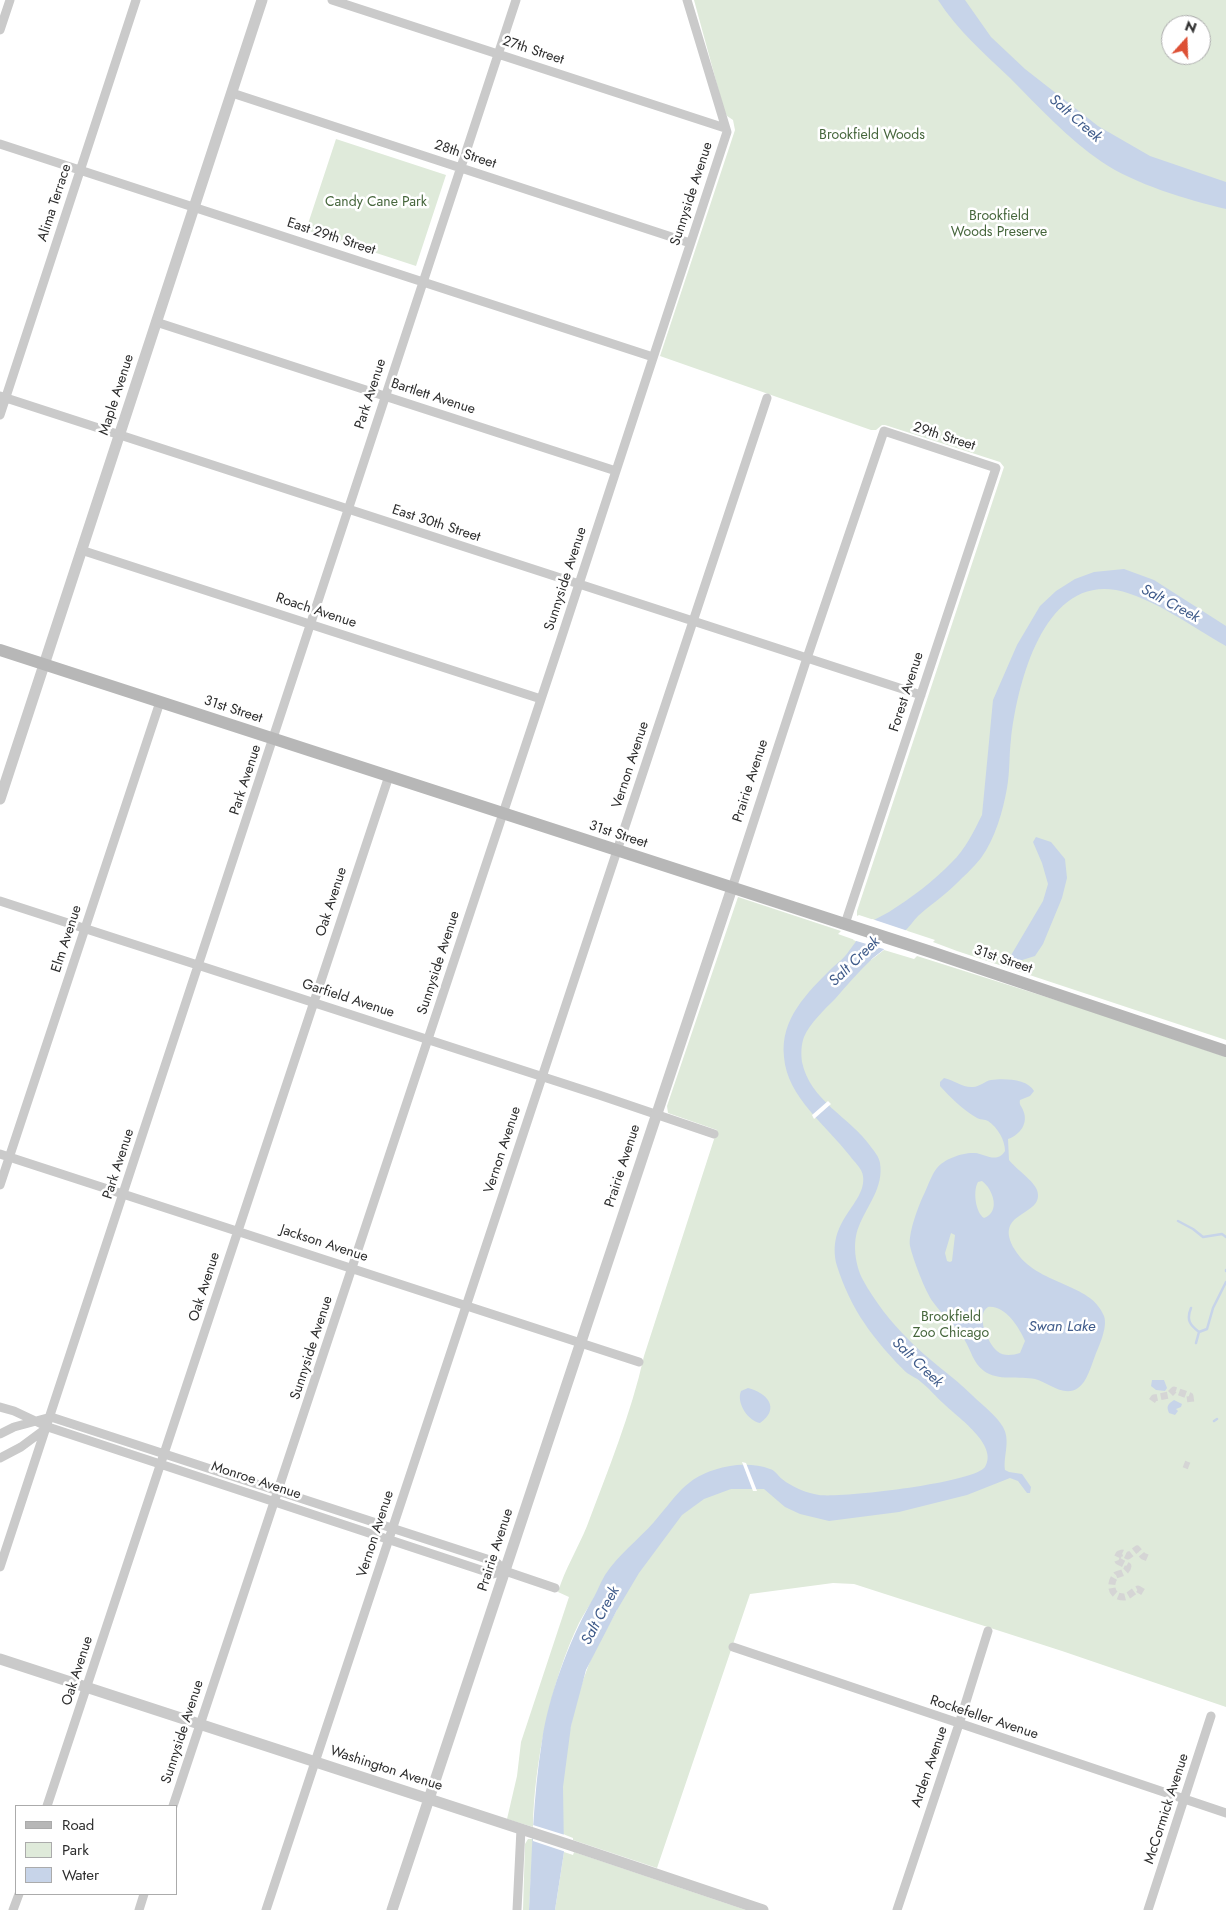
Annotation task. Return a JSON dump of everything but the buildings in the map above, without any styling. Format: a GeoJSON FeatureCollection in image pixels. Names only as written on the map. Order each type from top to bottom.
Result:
{"type":"FeatureCollection","features":[{"type":"Feature","properties":{"kind":"main road","name":"31st Street"},"geometry":{"type":"LineString","coordinates":[[0,650],[858,928],[1226,1051]]}},
{"type":"Feature","properties":{"kind":"street"},"geometry":{"type":"LineString","coordinates":[[0,30],[10,0]]}},
{"type":"Feature","properties":{"kind":"street","name":"Alima Terrace"},"geometry":{"type":"LineString","coordinates":[[0,415],[3,397],[136,0]]}},
{"type":"Feature","properties":{"kind":"street","name":"Maple Avenue"},"geometry":{"type":"LineString","coordinates":[[0,800],[262,0]]}},
{"type":"Feature","properties":{"kind":"street","name":"27th Street"},"geometry":{"type":"LineString","coordinates":[[332,0],[725,128]]}},
{"type":"Feature","properties":{"kind":"street","name":"Park Avenue"},"geometry":{"type":"LineString","coordinates":[[0,1567],[48,1427],[310,623],[516,0]]}},
{"type":"Feature","properties":{"kind":"street"},"geometry":{"type":"LineString","coordinates":[[687,0],[725,128]]}},
{"type":"Feature","properties":{"kind":"street","name":"28th Street"},"geometry":{"type":"LineString","coordinates":[[232,93],[690,243]]}},
{"type":"Feature","properties":{"kind":"street","name":"Sunnyside Avenue"},"geometry":{"type":"LineString","coordinates":[[173,1805],[279,1492],[579,585],[727,132],[725,128]]}},
{"type":"Feature","properties":{"kind":"street","name":"East 29th Street"},"geometry":{"type":"LineString","coordinates":[[0,144],[653,357]]}},
{"type":"Feature","properties":{"kind":"street","name":"Bartlett Avenue"},"geometry":{"type":"LineString","coordinates":[[156,322],[616,471]]}},
{"type":"Feature","properties":{"kind":"street","name":"East 30th Street"},"geometry":{"type":"LineString","coordinates":[[3,397],[921,695]]}},
{"type":"Feature","properties":{"kind":"street","name":"Vernon Avenue"},"geometry":{"type":"LineString","coordinates":[[266,1910],[767,398]]}},
{"type":"Feature","properties":{"kind":"street","name":"29th Street"},"geometry":{"type":"LineString","coordinates":[[884,431],[996,468]]}},
{"type":"Feature","properties":{"kind":"street","name":"Prairie Avenue"},"geometry":{"type":"LineString","coordinates":[[392,1910],[884,431]]}},
{"type":"Feature","properties":{"kind":"street","name":"Forest Avenue"},"geometry":{"type":"LineString","coordinates":[[845,924],[996,468]]}},
{"type":"Feature","properties":{"kind":"street","name":"Roach Avenue"},"geometry":{"type":"LineString","coordinates":[[82,550],[541,699]]}},
{"type":"Feature","properties":{"kind":"street","name":"Elm Avenue"},"geometry":{"type":"LineString","coordinates":[[0,1184],[5,1155],[85,928],[160,702]]}},
{"type":"Feature","properties":{"kind":"street","name":"Oak Avenue"},"geometry":{"type":"LineString","coordinates":[[47,1805],[389,776]]}},
{"type":"Feature","properties":{"kind":"street","name":"Garfield Avenue"},"geometry":{"type":"LineString","coordinates":[[0,901],[714,1134]]}},
{"type":"Feature","properties":{"kind":"street","name":"Jackson Avenue"},"geometry":{"type":"LineString","coordinates":[[5,1155],[639,1362]]}},
{"type":"Feature","properties":{"kind":"street","name":"Monroe Avenue"},"geometry":{"type":"LineString","coordinates":[[0,1407],[14,1411],[33,1422],[493,1574],[505,1571]]}},
{"type":"Feature","properties":{"kind":"street"},"geometry":{"type":"LineString","coordinates":[[0,1434],[51,1417]]}},
{"type":"Feature","properties":{"kind":"street","name":"Monroe Avenue"},"geometry":{"type":"LineString","coordinates":[[51,1417],[496,1562],[505,1571],[555,1588]]}},
{"type":"Feature","properties":{"kind":"street"},"geometry":{"type":"LineString","coordinates":[[0,1458],[21,1447],[48,1427]]}},
{"type":"Feature","properties":{"kind":"street","name":"Arden Avenue"},"geometry":{"type":"LineString","coordinates":[[897,1910],[988,1631]]}},
{"type":"Feature","properties":{"kind":"street","name":"Rockefeller Avenue"},"geometry":{"type":"LineString","coordinates":[[733,1647],[1226,1813]]}},
{"type":"Feature","properties":{"kind":"street","name":"Washington Avenue"},"geometry":{"type":"LineString","coordinates":[[0,1659],[763,1910]]}},
{"type":"Feature","properties":{"kind":"street","name":"McCormick Avenue"},"geometry":{"type":"LineString","coordinates":[[1148,1910],[1211,1716]]}},
{"type":"Feature","properties":{"kind":"street"},"geometry":{"type":"LineString","coordinates":[[518,1910],[521,1829]]}},
{"type":"Feature","properties":{"kind":"street"},"geometry":{"type":"LineString","coordinates":[[13,1910],[18,1895]]}},
{"type":"Feature","properties":{"kind":"street"},"geometry":{"type":"LineString","coordinates":[[139,1910],[144,1895]]}},
{"type":"Feature","properties":{"kind":"green space","name":"Brookfield Woods Preserve"},"geometry":{"type":"Polygon","coordinates":[[[694,0],[1226,0],[1226,1040],[957,951],[933,942],[935,940],[859,915],[857,916],[857,911],[1004,467],[1000,462],[885,425],[876,430],[871,430],[660,356],[735,130],[733,120],[727,116],[694,0]]]}},
{"type":"Feature","properties":{"kind":"green space","name":"Candy Cane Park"},"geometry":{"type":"Polygon","coordinates":[[[336,139],[446,175],[416,266],[306,230],[336,139]]]}},
{"type":"Feature","properties":{"kind":"green space","name":"Brookfield Zoo Chicago"},"geometry":{"type":"Polygon","coordinates":[[[738,897],[841,931],[838,934],[855,940],[871,960],[884,950],[914,959],[917,956],[1081,1008],[1226,1057],[1226,1707],[1062,1651],[854,1584],[833,1583],[750,1594],[657,1868],[573,1840],[573,1838],[563,1834],[562,1794],[566,1752],[574,1711],[589,1664],[617,1610],[593,1600],[569,1646],[552,1696],[537,1776],[533,1827],[507,1819],[517,1776],[521,1742],[569,1597],[558,1592],[587,1526],[633,1399],[644,1356],[717,1130],[668,1113],[667,1106],[738,897]]]}},
{"type":"Feature","properties":{"kind":"green space"},"geometry":{"type":"Polygon","coordinates":[[[528,1839],[533,1839],[529,1910],[523,1910],[525,1844],[528,1839]]]}},
{"type":"Feature","properties":{"kind":"green space"},"geometry":{"type":"Polygon","coordinates":[[[564,1852],[573,1855],[574,1852],[746,1910],[555,1910],[564,1852]]]}},
{"type":"Feature","properties":{"kind":"water","name":"Salt Creek"},"geometry":{"type":"Polygon","coordinates":[[[938,0],[965,0],[991,37],[1025,69],[1098,126],[1150,156],[1226,182],[1226,209],[1145,184],[1115,170],[1089,153],[1054,122],[972,41],[954,22],[938,0]]]}},
{"type":"Feature","properties":{"kind":"water","name":"Salt Creek"},"geometry":{"type":"Polygon","coordinates":[[[1124,569],[1154,580],[1226,626],[1226,646],[1158,606],[1144,599],[1116,590],[1091,590],[1070,600],[1052,617],[1038,639],[1020,691],[1010,745],[1008,782],[1005,797],[998,824],[986,850],[975,865],[947,893],[918,916],[902,934],[873,958],[822,1012],[804,1037],[801,1053],[806,1076],[813,1088],[862,1136],[879,1161],[880,1180],[859,1226],[855,1246],[856,1261],[863,1280],[889,1319],[916,1347],[965,1389],[1000,1423],[1005,1432],[1007,1443],[1005,1470],[1022,1474],[1031,1487],[1030,1493],[1027,1493],[1018,1481],[1010,1478],[967,1495],[899,1512],[829,1521],[800,1514],[785,1507],[764,1489],[731,1489],[704,1499],[682,1515],[639,1573],[617,1610],[586,1670],[571,1726],[563,1787],[564,1852],[555,1910],[529,1910],[533,1825],[539,1762],[545,1724],[560,1670],[574,1635],[605,1575],[678,1493],[694,1479],[704,1474],[715,1469],[734,1465],[760,1466],[772,1470],[790,1485],[819,1495],[878,1492],[933,1484],[958,1479],[976,1473],[985,1467],[988,1459],[986,1450],[975,1432],[918,1379],[907,1373],[891,1356],[869,1330],[849,1296],[837,1266],[835,1250],[841,1225],[863,1186],[863,1176],[858,1165],[800,1098],[792,1085],[784,1057],[784,1043],[786,1031],[797,1008],[813,987],[846,955],[867,926],[897,907],[930,882],[957,857],[969,840],[982,815],[993,700],[1017,645],[1040,606],[1056,591],[1075,579],[1094,572],[1124,569]]]}},
{"type":"Feature","properties":{"kind":"water"},"geometry":{"type":"Polygon","coordinates":[[[1036,837],[1051,842],[1065,859],[1067,878],[1062,898],[1043,944],[1035,956],[1019,961],[1011,960],[1010,957],[1043,901],[1048,884],[1033,842],[1036,837]]]}},
{"type":"Feature","properties":{"kind":"water","name":"Swan Lake"},"geometry":{"type":"Polygon","coordinates":[[[944,1078],[973,1087],[991,1080],[1009,1079],[1027,1084],[1034,1091],[1030,1096],[1020,1100],[1025,1115],[1024,1124],[1016,1135],[1008,1139],[1009,1160],[1035,1186],[1038,1199],[1034,1205],[1014,1221],[1010,1228],[1009,1237],[1015,1250],[1025,1262],[1036,1271],[1088,1296],[1104,1316],[1105,1325],[1102,1336],[1088,1374],[1084,1382],[1073,1391],[1062,1390],[1035,1379],[995,1376],[980,1368],[961,1334],[933,1302],[916,1267],[910,1246],[912,1226],[935,1170],[949,1159],[960,1155],[975,1153],[995,1158],[1002,1155],[1005,1151],[1000,1134],[995,1127],[988,1121],[977,1118],[962,1108],[940,1086],[940,1082],[944,1078]],[[982,1181],[978,1182],[976,1186],[975,1195],[977,1206],[984,1218],[989,1215],[994,1206],[992,1195],[982,1181]],[[951,1233],[945,1253],[947,1261],[952,1261],[955,1235],[951,1233]],[[988,1307],[984,1311],[984,1329],[993,1347],[1006,1355],[1020,1353],[1025,1341],[1011,1318],[994,1307],[988,1307]]]}},
{"type":"Feature","properties":{"kind":"water"},"geometry":{"type":"Polygon","coordinates":[[[1152,1380],[1164,1380],[1167,1388],[1165,1391],[1156,1390],[1151,1386],[1152,1380]]]}},
{"type":"Feature","properties":{"kind":"water"},"geometry":{"type":"Polygon","coordinates":[[[748,1388],[761,1393],[769,1402],[770,1412],[760,1423],[747,1415],[740,1401],[741,1391],[748,1388]]]}},
{"type":"Feature","properties":{"kind":"water"},"geometry":{"type":"Polygon","coordinates":[[[1174,1400],[1182,1404],[1181,1407],[1176,1409],[1178,1411],[1175,1415],[1169,1413],[1168,1409],[1169,1404],[1174,1400]]]}},
{"type":"Feature","properties":{"kind":"pier"},"geometry":{"type":"Polygon","coordinates":[[[872,919],[908,931],[887,950],[853,940],[872,919]]]}},
{"type":"Feature","properties":{"kind":"pier"},"geometry":{"type":"Polygon","coordinates":[[[828,1101],[831,1104],[814,1119],[812,1115],[828,1101]]]}},
{"type":"Feature","properties":{"kind":"pier"},"geometry":{"type":"Polygon","coordinates":[[[742,1462],[746,1463],[757,1491],[753,1491],[742,1462]]]}},
{"type":"Feature","properties":{"kind":"pier"},"geometry":{"type":"Polygon","coordinates":[[[533,1825],[565,1835],[566,1852],[533,1841],[533,1825]]]}},
{"type":"Feature","properties":{"kind":"waterway"},"geometry":{"type":"LineString","coordinates":[[1178,1221],[1203,1237],[1222,1234],[1226,1237]]}},
{"type":"Feature","properties":{"kind":"waterway"},"geometry":{"type":"LineString","coordinates":[[1199,1332],[1207,1329],[1213,1308],[1226,1282]]}},
{"type":"Feature","properties":{"kind":"waterway"},"geometry":{"type":"LineString","coordinates":[[1191,1308],[1190,1322],[1199,1332]]}},
{"type":"Feature","properties":{"kind":"waterway"},"geometry":{"type":"LineString","coordinates":[[1196,1343],[1199,1332]]}},
{"type":"Feature","properties":{"kind":"tunnel"},"geometry":{"type":"LineString","coordinates":[[1152,1401],[1154,1398],[1169,1395],[1174,1390],[1190,1396],[1191,1404]]}},
{"type":"Feature","properties":{"kind":"tunnel"},"geometry":{"type":"LineString","coordinates":[[1184,1464],[1189,1466]]}},
{"type":"Feature","properties":{"kind":"tunnel"},"geometry":{"type":"LineString","coordinates":[[1143,1592],[1138,1589],[1124,1597],[1113,1592],[1112,1582],[1114,1578],[1125,1571],[1128,1566],[1118,1561],[1117,1558],[1119,1554],[1122,1553],[1128,1556],[1137,1549],[1143,1556],[1150,1559]]}},
{"type":"Feature","properties":{"kind":"park label","name":"Brookfield Woods"},"geometry":{"type":"Point","coordinates":[872,136]}}]}
